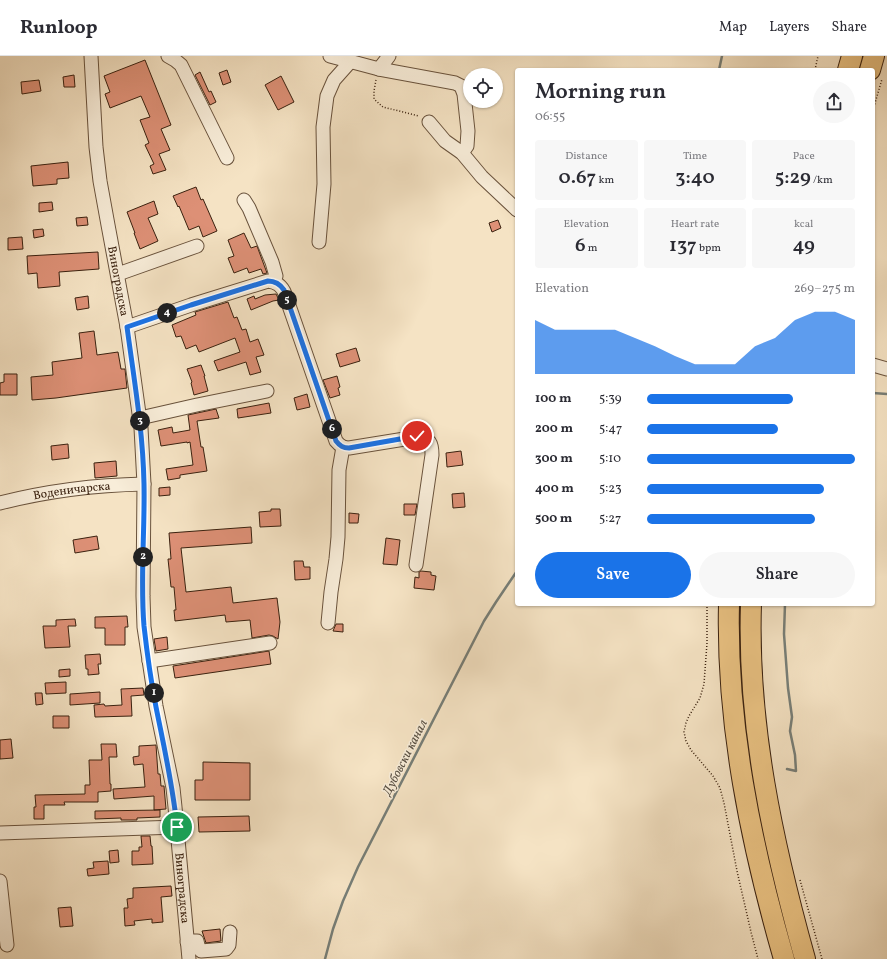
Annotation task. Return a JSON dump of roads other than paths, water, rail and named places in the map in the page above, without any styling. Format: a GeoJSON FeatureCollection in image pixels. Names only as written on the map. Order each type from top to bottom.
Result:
{"type":"FeatureCollection","features":[{"type":"Feature","properties":{"kind":"highway"},"geometry":{"type":"LineString","coordinates":[[849,68],[852,56]]}},
{"type":"Feature","properties":{"kind":"highway"},"geometry":{"type":"LineString","coordinates":[[729,606],[730,667],[740,763],[757,854],[784,959]]}},
{"type":"Feature","properties":{"kind":"highway"},"geometry":{"type":"LineString","coordinates":[[750,606],[754,702],[768,806],[777,849],[805,959]]}},
{"type":"Feature","properties":{"kind":"street","name":"Виноградска"},"geometry":{"type":"LineString","coordinates":[[91,56],[96,147],[108,225],[127,327],[140,418],[144,484],[144,627],[156,706],[173,788],[189,959]]}},
{"type":"Feature","properties":{"kind":"street"},"geometry":{"type":"LineString","coordinates":[[168,56],[181,65],[227,158]]}},
{"type":"Feature","properties":{"kind":"street"},"geometry":{"type":"LineString","coordinates":[[330,56],[379,69],[455,83],[461,86],[464,94],[468,131],[466,146],[462,154]]}},
{"type":"Feature","properties":{"kind":"street"},"geometry":{"type":"LineString","coordinates":[[379,69],[389,56]]}},
{"type":"Feature","properties":{"kind":"street"},"geometry":{"type":"LineString","coordinates":[[319,242],[324,184],[323,127],[327,96],[334,80],[350,62]]}},
{"type":"Feature","properties":{"kind":"street"},"geometry":{"type":"LineString","coordinates":[[429,122],[445,140],[462,154],[482,177],[515,208]]}},
{"type":"Feature","properties":{"kind":"street"},"geometry":{"type":"LineString","coordinates":[[244,200],[251,212],[272,262],[276,276],[274,282]]}},
{"type":"Feature","properties":{"kind":"street"},"geometry":{"type":"LineString","coordinates":[[118,274],[197,246]]}},
{"type":"Feature","properties":{"kind":"street"},"geometry":{"type":"LineString","coordinates":[[127,327],[198,302],[268,281],[274,282],[282,287],[336,441],[339,445],[349,448],[417,436],[428,440],[431,444],[432,455],[416,565]]}},
{"type":"Feature","properties":{"kind":"street"},"geometry":{"type":"LineString","coordinates":[[875,366],[887,369]]}},
{"type":"Feature","properties":{"kind":"street"},"geometry":{"type":"LineString","coordinates":[[140,418],[267,391]]}},
{"type":"Feature","properties":{"kind":"street"},"geometry":{"type":"LineString","coordinates":[[328,623],[338,537],[339,470],[342,447]]}},
{"type":"Feature","properties":{"kind":"street","name":"Воденичарска"},"geometry":{"type":"LineString","coordinates":[[0,503],[74,489],[144,484]]}},
{"type":"Feature","properties":{"kind":"street"},"geometry":{"type":"LineString","coordinates":[[149,661],[270,643]]}},
{"type":"Feature","properties":{"kind":"street"},"geometry":{"type":"LineString","coordinates":[[0,833],[177,827]]}},
{"type":"Feature","properties":{"kind":"street"},"geometry":{"type":"LineString","coordinates":[[0,881],[7,944]]}},
{"type":"Feature","properties":{"kind":"street"},"geometry":{"type":"LineString","coordinates":[[187,942],[197,941],[201,951],[226,949],[229,945],[230,932]]}},
{"type":"Feature","properties":{"kind":"waterway","name":"Дубовски канал"},"geometry":{"type":"LineString","coordinates":[[719,68],[722,56]]}},
{"type":"Feature","properties":{"kind":"waterway"},"geometry":{"type":"LineString","coordinates":[[875,393],[887,394]]}},
{"type":"Feature","properties":{"kind":"waterway","name":"Дубовски канал"},"geometry":{"type":"LineString","coordinates":[[325,959],[333,929],[343,901],[358,867],[484,621],[515,574]]}},
{"type":"Feature","properties":{"kind":"waterway"},"geometry":{"type":"LineString","coordinates":[[785,606],[784,634],[792,717],[790,731],[795,755],[796,771],[787,769]]}}]}
